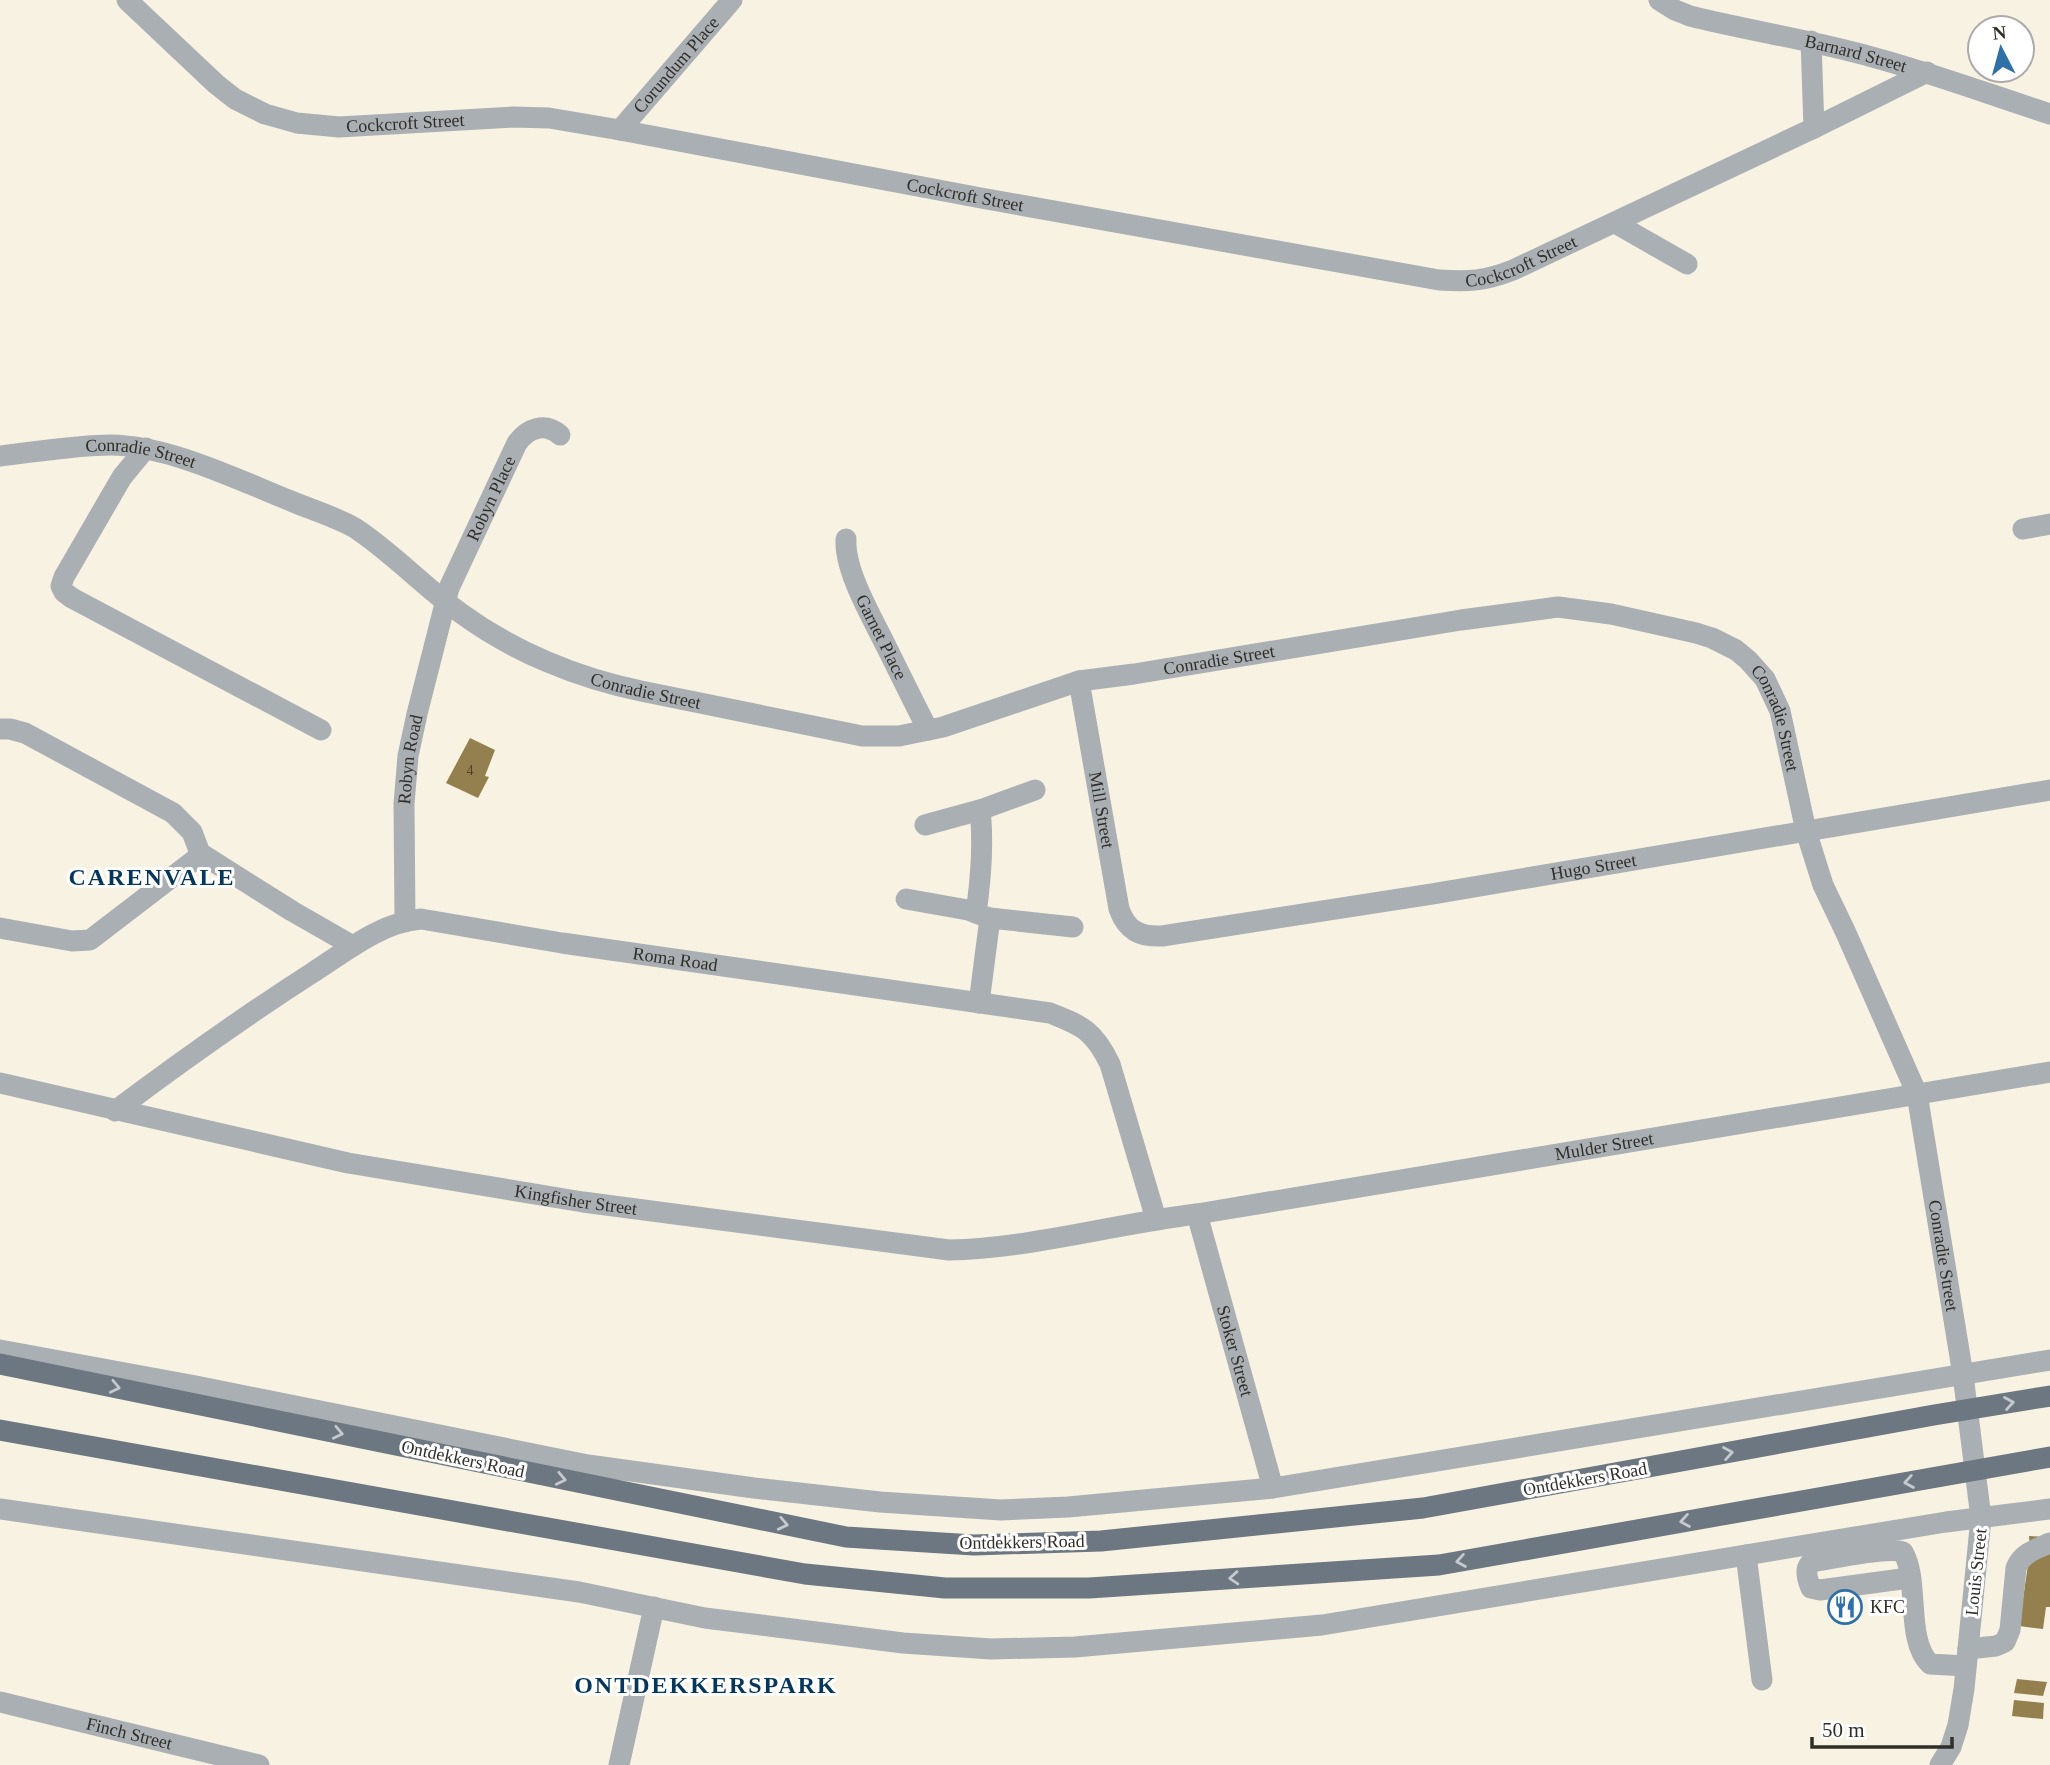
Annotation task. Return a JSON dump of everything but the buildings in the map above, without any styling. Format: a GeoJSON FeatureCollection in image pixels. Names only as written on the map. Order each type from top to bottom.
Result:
{"type":"FeatureCollection","features":[{"type":"Feature","properties":{"kind":"main road","name":"Ontdekkers Road"},"geometry":{"type":"LineString","coordinates":[[0,1364],[846,1537],[974,1545],[1101,1541],[1423,1508],[2050,1396]]}},
{"type":"Feature","properties":{"kind":"main road"},"geometry":{"type":"LineString","coordinates":[[0,1430],[805,1574],[945,1588],[1089,1588],[1439,1565],[2050,1457]]}},
{"type":"Feature","properties":{"kind":"street","name":"Cockcroft Street"},"geometry":{"type":"LineString","coordinates":[[127,0],[235,99],[265,114],[297,123],[339,127],[513,117],[549,118],[1439,280],[1474,281],[1494,277],[1615,223],[1927,72]]}},
{"type":"Feature","properties":{"kind":"street","name":"Corundum Place"},"geometry":{"type":"LineString","coordinates":[[620,130],[732,0]]}},
{"type":"Feature","properties":{"kind":"street","name":"Barnard Street"},"geometry":{"type":"LineString","coordinates":[[1659,0],[1690,16],[1811,41],[1927,72],[2050,114]]}},
{"type":"Feature","properties":{"kind":"street"},"geometry":{"type":"LineString","coordinates":[[1811,41],[1814,128]]}},
{"type":"Feature","properties":{"kind":"street"},"geometry":{"type":"LineString","coordinates":[[1615,223],[1687,264]]}},
{"type":"Feature","properties":{"kind":"street","name":"Robyn Place"},"geometry":{"type":"LineString","coordinates":[[446,601],[449,588],[517,443],[522,437],[545,426],[560,435]]}},
{"type":"Feature","properties":{"kind":"street","name":"Conradie Street"},"geometry":{"type":"LineString","coordinates":[[0,456],[110,445],[165,452],[352,526],[462,614],[519,648],[606,684],[854,735],[883,737],[928,730],[1079,681],[1547,608],[1571,607],[1611,614],[1712,638],[1736,650],[1765,679],[1780,711],[1806,831],[1823,885],[1917,1094],[1963,1375]]}},
{"type":"Feature","properties":{"kind":"street"},"geometry":{"type":"LineString","coordinates":[[146,448],[122,477],[64,577],[61,586],[64,592],[321,730]]}},
{"type":"Feature","properties":{"kind":"street"},"geometry":{"type":"LineString","coordinates":[[2023,529],[2050,524]]}},
{"type":"Feature","properties":{"kind":"street","name":"Garnet Place"},"geometry":{"type":"LineString","coordinates":[[846,538],[846,550],[857,583],[928,730]]}},
{"type":"Feature","properties":{"kind":"street","name":"Robyn Road"},"geometry":{"type":"LineString","coordinates":[[405,920],[404,804],[408,756],[446,601]]}},
{"type":"Feature","properties":{"kind":"street","name":"Mill Street"},"geometry":{"type":"LineString","coordinates":[[1079,681],[1119,909],[1123,919],[1138,933]]}},
{"type":"Feature","properties":{"kind":"street"},"geometry":{"type":"LineString","coordinates":[[0,729],[25,733],[173,813],[192,832],[200,853],[353,946]]}},
{"type":"Feature","properties":{"kind":"street"},"geometry":{"type":"LineString","coordinates":[[925,825],[980,810],[1035,790]]}},
{"type":"Feature","properties":{"kind":"street","name":"Hugo Street"},"geometry":{"type":"LineString","coordinates":[[1138,933],[1162,936],[1432,894],[2050,790]]}},
{"type":"Feature","properties":{"kind":"street"},"geometry":{"type":"LineString","coordinates":[[979,1003],[983,915],[980,810]]}},
{"type":"Feature","properties":{"kind":"street"},"geometry":{"type":"LineString","coordinates":[[0,928],[72,941],[90,940],[200,853]]}},
{"type":"Feature","properties":{"kind":"street"},"geometry":{"type":"LineString","coordinates":[[906,899],[947,905],[983,915],[1073,927]]}},
{"type":"Feature","properties":{"kind":"street","name":"Roma Road"},"geometry":{"type":"LineString","coordinates":[[405,920],[421,919],[562,943],[1050,1013],[1089,1032],[1110,1064],[1156,1219]]}},
{"type":"Feature","properties":{"kind":"street"},"geometry":{"type":"LineString","coordinates":[[115,1111],[289,987],[353,946],[405,920]]}},
{"type":"Feature","properties":{"kind":"street","name":"Mulder Street"},"geometry":{"type":"LineString","coordinates":[[1156,1219],[2050,1072]]}},
{"type":"Feature","properties":{"kind":"street","name":"Kingfisher Street"},"geometry":{"type":"LineString","coordinates":[[0,1083],[348,1163],[583,1202],[933,1250],[977,1250],[1045,1241],[1156,1219]]}},
{"type":"Feature","properties":{"kind":"street","name":"Stoker Street"},"geometry":{"type":"LineString","coordinates":[[1197,1214],[1273,1488]]}},
{"type":"Feature","properties":{"kind":"street","name":"Ontdekkers Road"},"geometry":{"type":"LineString","coordinates":[[0,1350],[196,1386],[588,1465],[880,1502],[1001,1510],[1068,1507],[1273,1488],[2050,1360]]}},
{"type":"Feature","properties":{"kind":"street","name":"Louis Street"},"geometry":{"type":"LineString","coordinates":[[1940,1765],[1951,1747],[1958,1725],[1981,1518],[1963,1375]]}},
{"type":"Feature","properties":{"kind":"street"},"geometry":{"type":"LineString","coordinates":[[0,1509],[579,1592],[705,1618],[903,1643],[991,1649],[1076,1647],[1322,1625],[1746,1555],[2050,1509]]}},
{"type":"Feature","properties":{"kind":"street"},"geometry":{"type":"LineString","coordinates":[[1909,1578],[1917,1636],[1924,1658],[1930,1664],[1967,1657],[2005,1642],[2010,1630],[2016,1568],[2028,1552],[2050,1543]]}},
{"type":"Feature","properties":{"kind":"street"},"geometry":{"type":"LineString","coordinates":[[1746,1555],[1762,1679]]}},
{"type":"Feature","properties":{"kind":"street"},"geometry":{"type":"LineString","coordinates":[[1976,1578],[2014,1581]]}},
{"type":"Feature","properties":{"kind":"street"},"geometry":{"type":"LineString","coordinates":[[619,1765],[654,1607]]}},
{"type":"Feature","properties":{"kind":"street","name":"Finch Street"},"geometry":{"type":"LineString","coordinates":[[0,1702],[259,1765]]}},
{"type":"Feature","properties":{"kind":"place","name":"KFC"},"geometry":{"type":"Point","coordinates":[1845,1607]}},
{"type":"Feature","properties":{"kind":"district","name":"CARENVALE"},"geometry":{"type":"Point","coordinates":[152,877]}},
{"type":"Feature","properties":{"kind":"district","name":"ONTDEKKERSPARK"},"geometry":{"type":"Point","coordinates":[706,1685]}}]}
